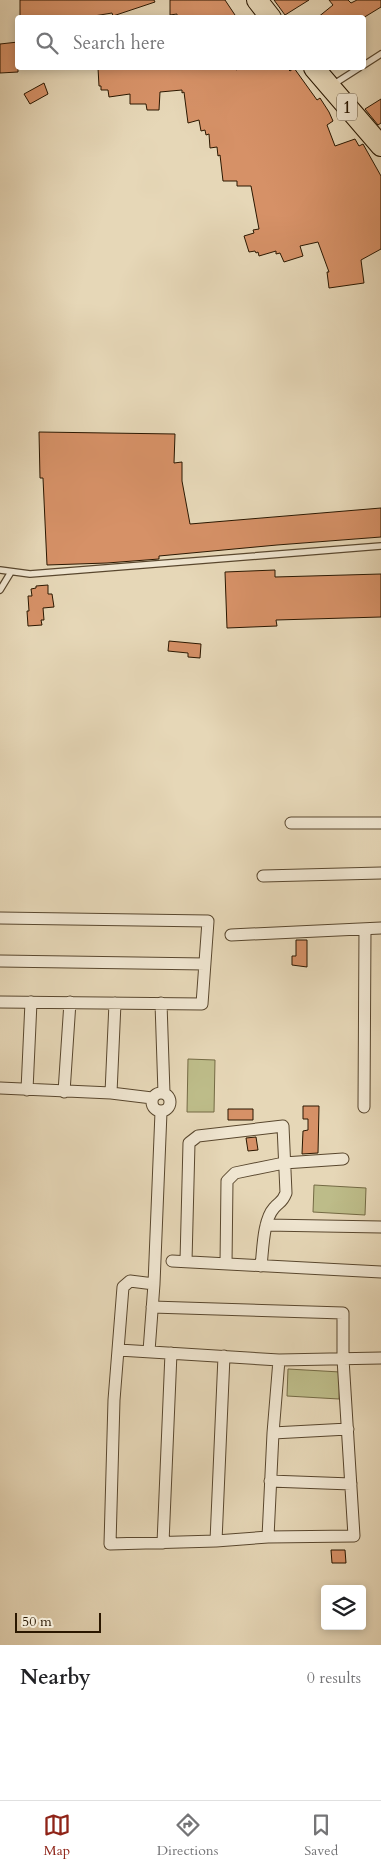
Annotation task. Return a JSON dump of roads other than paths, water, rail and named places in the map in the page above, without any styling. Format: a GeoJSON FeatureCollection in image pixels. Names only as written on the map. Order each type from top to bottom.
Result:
{"type":"FeatureCollection","features":[{"type":"Feature","properties":{"kind":"highway"},"geometry":{"type":"LineString","coordinates":[[257,0],[269,15]]}},
{"type":"Feature","properties":{"kind":"highway","name":"1"},"geometry":{"type":"LineString","coordinates":[[316,70],[381,146]]}},
{"type":"Feature","properties":{"kind":"street"},"geometry":{"type":"LineString","coordinates":[[291,823],[381,823]]}},
{"type":"Feature","properties":{"kind":"street"},"geometry":{"type":"LineString","coordinates":[[263,876],[381,873]]}},
{"type":"Feature","properties":{"kind":"street"},"geometry":{"type":"LineString","coordinates":[[0,918],[208,921],[202,1004],[0,1002]]}},
{"type":"Feature","properties":{"kind":"street"},"geometry":{"type":"LineString","coordinates":[[230,935],[381,928]]}},
{"type":"Feature","properties":{"kind":"street"},"geometry":{"type":"LineString","coordinates":[[364,1107],[365,929]]}},
{"type":"Feature","properties":{"kind":"street"},"geometry":{"type":"LineString","coordinates":[[0,961],[205,964]]}},
{"type":"Feature","properties":{"kind":"street"},"geometry":{"type":"LineString","coordinates":[[27,1090],[31,1002]]}},
{"type":"Feature","properties":{"kind":"street"},"geometry":{"type":"LineString","coordinates":[[64,1092],[70,1002]]}},
{"type":"Feature","properties":{"kind":"street"},"geometry":{"type":"LineString","coordinates":[[111,1093],[115,1003]]}},
{"type":"Feature","properties":{"kind":"street"},"geometry":{"type":"LineString","coordinates":[[161,1003],[164,1093]]}},
{"type":"Feature","properties":{"kind":"street"},"geometry":{"type":"LineString","coordinates":[[0,1088],[111,1093],[152,1098]]}},
{"type":"Feature","properties":{"kind":"street"},"geometry":{"type":"LineString","coordinates":[[157,1093],[164,1093],[169,1097],[171,1104],[168,1109],[161,1112],[155,1110],[151,1104],[152,1098],[157,1093]]}},
{"type":"Feature","properties":{"kind":"street"},"geometry":{"type":"LineString","coordinates":[[149,1351],[154,1284],[161,1112]]}},
{"type":"Feature","properties":{"kind":"street"},"geometry":{"type":"LineString","coordinates":[[186,1261],[189,1143],[198,1136],[283,1126],[286,1193],[283,1202],[274,1208],[266,1225],[261,1266]]}},
{"type":"Feature","properties":{"kind":"street"},"geometry":{"type":"LineString","coordinates":[[226,1264],[227,1181],[235,1173],[284,1163],[343,1159]]}},
{"type":"Feature","properties":{"kind":"street"},"geometry":{"type":"LineString","coordinates":[[266,1225],[381,1227]]}},
{"type":"Feature","properties":{"kind":"street"},"geometry":{"type":"LineString","coordinates":[[172,1261],[381,1272]]}},
{"type":"Feature","properties":{"kind":"street"},"geometry":{"type":"LineString","coordinates":[[152,1307],[343,1313],[354,1536],[268,1537],[216,1541],[110,1544],[114,1400],[123,1287],[130,1281],[154,1284]]}},
{"type":"Feature","properties":{"kind":"street"},"geometry":{"type":"LineString","coordinates":[[119,1350],[280,1360],[381,1358]]}},
{"type":"Feature","properties":{"kind":"street"},"geometry":{"type":"LineString","coordinates":[[163,1543],[171,1352]]}},
{"type":"Feature","properties":{"kind":"street"},"geometry":{"type":"LineString","coordinates":[[216,1541],[224,1356]]}},
{"type":"Feature","properties":{"kind":"street"},"geometry":{"type":"LineString","coordinates":[[268,1537],[273,1433],[280,1360]]}},
{"type":"Feature","properties":{"kind":"street"},"geometry":{"type":"LineString","coordinates":[[273,1433],[348,1429]]}},
{"type":"Feature","properties":{"kind":"street"},"geometry":{"type":"LineString","coordinates":[[270,1481],[351,1484]]}},
{"type":"Feature","properties":{"kind":"lane"},"geometry":{"type":"LineString","coordinates":[[366,64],[381,54]]}},
{"type":"Feature","properties":{"kind":"lane"},"geometry":{"type":"LineString","coordinates":[[329,86],[356,70]]}},
{"type":"Feature","properties":{"kind":"lane"},"geometry":{"type":"LineString","coordinates":[[0,570],[30,574],[381,546]]}},
{"type":"Feature","properties":{"kind":"lane"},"geometry":{"type":"LineString","coordinates":[[0,590],[11,572]]}}]}
